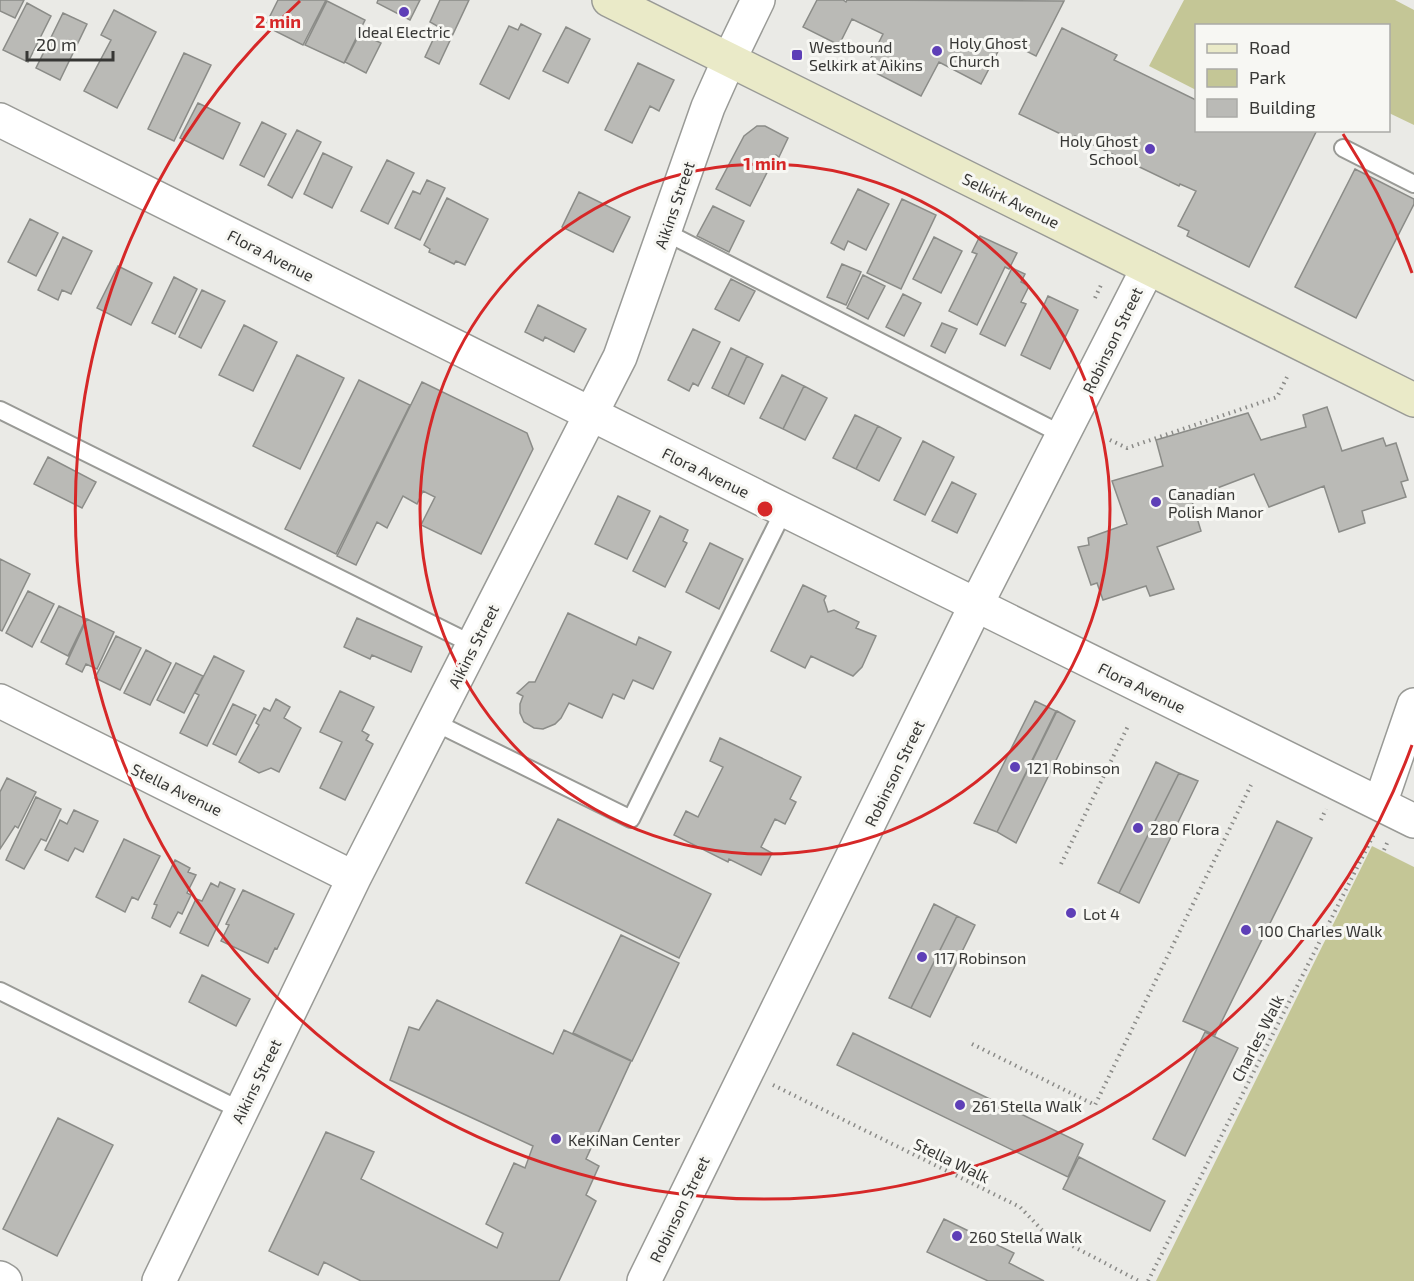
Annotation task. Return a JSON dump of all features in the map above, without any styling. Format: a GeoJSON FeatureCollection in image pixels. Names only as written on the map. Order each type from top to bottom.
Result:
{"type":"FeatureCollection","features":[{"type":"Feature","properties":{"kind":"main road","name":"Selkirk Avenue"},"geometry":{"type":"LineString","coordinates":[[609,0],[1414,400]]}},
{"type":"Feature","properties":{"kind":"street","name":"Aikins Street"},"geometry":{"type":"LineString","coordinates":[[159,1281],[354,878],[620,357],[708,107],[758,0]]}},
{"type":"Feature","properties":{"kind":"street","name":"Flora Avenue"},"geometry":{"type":"LineString","coordinates":[[0,120],[1414,821]]}},
{"type":"Feature","properties":{"kind":"street","name":"Robinson Street"},"geometry":{"type":"LineString","coordinates":[[644,1281],[976,605],[1148,268]]}},
{"type":"Feature","properties":{"kind":"street","name":"Stella Avenue"},"geometry":{"type":"LineString","coordinates":[[0,701],[354,878]]}},
{"type":"Feature","properties":{"kind":"street"},"geometry":{"type":"LineString","coordinates":[[1380,804],[1414,705]]}},
{"type":"Feature","properties":{"kind":"street"},"geometry":{"type":"LineString","coordinates":[[0,1278],[4,1281]]}},
{"type":"Feature","properties":{"kind":"lane"},"geometry":{"type":"LineString","coordinates":[[1343,148],[1414,184]]}},
{"type":"Feature","properties":{"kind":"lane"},"geometry":{"type":"LineString","coordinates":[[665,232],[1063,435]]}},
{"type":"Feature","properties":{"kind":"lane"},"geometry":{"type":"LineString","coordinates":[[0,410],[474,645]]}},
{"type":"Feature","properties":{"kind":"lane"},"geometry":{"type":"LineString","coordinates":[[434,722],[631,819],[784,510]]}},
{"type":"Feature","properties":{"kind":"lane"},"geometry":{"type":"LineString","coordinates":[[0,991],[242,1111]]}},
{"type":"Feature","properties":{"kind":"path"},"geometry":{"type":"LineString","coordinates":[[1110,440],[1127,448],[1277,397],[1287,377]]}},
{"type":"Feature","properties":{"kind":"path"},"geometry":{"type":"LineString","coordinates":[[1061,864],[1129,724]]}},
{"type":"Feature","properties":{"kind":"path"},"geometry":{"type":"LineString","coordinates":[[972,1044],[1095,1105],[1251,785]]}},
{"type":"Feature","properties":{"kind":"path","name":"Charles Walk"},"geometry":{"type":"LineString","coordinates":[[1148,1281],[1374,832],[1380,804]]}},
{"type":"Feature","properties":{"kind":"path","name":"Stella Walk"},"geometry":{"type":"LineString","coordinates":[[747,1072],[1020,1207],[1042,1230],[1139,1281]]}},
{"type":"Feature","properties":{"kind":"green space"},"geometry":{"type":"Polygon","coordinates":[[[1184,0],[1395,0],[1414,10],[1414,125],[1390,113],[1390,24],[1195,24],[1195,89],[1149,66],[1184,0]]]}},
{"type":"Feature","properties":{"kind":"green space"},"geometry":{"type":"Polygon","coordinates":[[[1372,846],[1414,867],[1414,1281],[1156,1281],[1372,846]]]}},
{"type":"Feature","properties":{"kind":"building"},"geometry":{"type":"Polygon","coordinates":[[[0,0],[24,0],[15,18],[0,11],[0,0]]]}},
{"type":"Feature","properties":{"kind":"building"},"geometry":{"type":"Polygon","coordinates":[[[278,0],[326,0],[303,45],[265,26],[278,0]]]}},
{"type":"Feature","properties":{"kind":"building","name":"Ideal Electric"},"geometry":{"type":"Polygon","coordinates":[[[378,0],[420,0],[410,20],[377,3],[378,0]]]}},
{"type":"Feature","properties":{"kind":"building"},"geometry":{"type":"Polygon","coordinates":[[[440,0],[469,0],[439,64],[425,57],[439,27],[430,22],[440,0]]]}},
{"type":"Feature","properties":{"kind":"building","name":"Holy Ghost Church"},"geometry":{"type":"Polygon","coordinates":[[[817,0],[846,2],[847,0],[1064,1],[1036,56],[1004,40],[981,84],[939,62],[921,96],[866,68],[883,34],[852,19],[839,45],[803,27],[817,0]]]}},
{"type":"Feature","properties":{"kind":"building"},"geometry":{"type":"Polygon","coordinates":[[[327,1],[365,20],[344,63],[305,45],[327,1]]]}},
{"type":"Feature","properties":{"kind":"building"},"geometry":{"type":"Polygon","coordinates":[[[27,3],[51,16],[28,62],[3,50],[27,3]]]}},
{"type":"Feature","properties":{"kind":"building"},"geometry":{"type":"Polygon","coordinates":[[[114,10],[156,32],[117,108],[84,91],[111,40],[101,35],[114,10]]]}},
{"type":"Feature","properties":{"kind":"building"},"geometry":{"type":"Polygon","coordinates":[[[63,13],[87,24],[60,80],[36,68],[63,13]]]}},
{"type":"Feature","properties":{"kind":"building"},"geometry":{"type":"Polygon","coordinates":[[[521,24],[541,34],[509,99],[480,84],[509,26],[518,30],[521,24]]]}},
{"type":"Feature","properties":{"kind":"building"},"geometry":{"type":"Polygon","coordinates":[[[566,27],[590,39],[568,83],[543,71],[566,27]]]}},
{"type":"Feature","properties":{"kind":"building","name":"Holy Ghost School"},"geometry":{"type":"Polygon","coordinates":[[[1062,28],[1117,55],[1114,60],[1195,100],[1195,132],[1316,132],[1249,267],[1187,236],[1189,231],[1178,226],[1196,191],[1180,184],[1179,186],[1075,136],[1073,140],[1019,114],[1062,28]]]}},
{"type":"Feature","properties":{"kind":"building"},"geometry":{"type":"Polygon","coordinates":[[[360,33],[381,43],[366,73],[345,62],[360,33]]]}},
{"type":"Feature","properties":{"kind":"building"},"geometry":{"type":"Polygon","coordinates":[[[184,53],[211,65],[174,141],[148,129],[184,53]]]}},
{"type":"Feature","properties":{"kind":"building"},"geometry":{"type":"Polygon","coordinates":[[[638,63],[674,80],[659,111],[650,106],[632,143],[605,130],[638,63]]]}},
{"type":"Feature","properties":{"kind":"building"},"geometry":{"type":"Polygon","coordinates":[[[198,103],[240,123],[223,159],[180,138],[198,103]]]}},
{"type":"Feature","properties":{"kind":"building"},"geometry":{"type":"Polygon","coordinates":[[[262,122],[286,134],[264,177],[240,165],[262,122]]]}},
{"type":"Feature","properties":{"kind":"building"},"geometry":{"type":"Polygon","coordinates":[[[757,126],[765,126],[788,138],[779,157],[776,155],[750,206],[716,189],[744,136],[757,126]]]}},
{"type":"Feature","properties":{"kind":"building"},"geometry":{"type":"Polygon","coordinates":[[[297,130],[321,142],[292,198],[268,185],[297,130]]]}},
{"type":"Feature","properties":{"kind":"building"},"geometry":{"type":"Polygon","coordinates":[[[323,153],[352,167],[332,208],[304,194],[323,153]]]}},
{"type":"Feature","properties":{"kind":"building"},"geometry":{"type":"Polygon","coordinates":[[[387,160],[414,173],[388,224],[361,211],[387,160]]]}},
{"type":"Feature","properties":{"kind":"building"},"geometry":{"type":"Polygon","coordinates":[[[1355,169],[1414,199],[1414,204],[1356,318],[1295,287],[1355,169]]]}},
{"type":"Feature","properties":{"kind":"building"},"geometry":{"type":"Polygon","coordinates":[[[427,180],[445,188],[420,240],[395,228],[413,191],[420,194],[427,180]]]}},
{"type":"Feature","properties":{"kind":"building"},"geometry":{"type":"Polygon","coordinates":[[[858,189],[889,204],[866,250],[848,241],[844,250],[831,243],[858,189]]]}},
{"type":"Feature","properties":{"kind":"building"},"geometry":{"type":"Polygon","coordinates":[[[579,192],[630,217],[613,252],[562,227],[579,192]]]}},
{"type":"Feature","properties":{"kind":"building"},"geometry":{"type":"Polygon","coordinates":[[[447,198],[488,219],[465,265],[456,261],[454,264],[429,252],[430,249],[424,245],[447,198]]]}},
{"type":"Feature","properties":{"kind":"building"},"geometry":{"type":"Polygon","coordinates":[[[902,199],[936,215],[901,289],[867,273],[902,199]]]}},
{"type":"Feature","properties":{"kind":"building"},"geometry":{"type":"Polygon","coordinates":[[[713,206],[744,221],[729,252],[697,236],[713,206]]]}},
{"type":"Feature","properties":{"kind":"building"},"geometry":{"type":"Polygon","coordinates":[[[30,219],[58,233],[36,276],[8,262],[30,219]]]}},
{"type":"Feature","properties":{"kind":"building"},"geometry":{"type":"Polygon","coordinates":[[[980,236],[1017,253],[1009,269],[1005,267],[977,325],[949,311],[977,254],[972,252],[980,236]]]}},
{"type":"Feature","properties":{"kind":"building"},"geometry":{"type":"Polygon","coordinates":[[[63,237],[92,251],[71,294],[62,290],[58,300],[38,290],[63,237]]]}},
{"type":"Feature","properties":{"kind":"building"},"geometry":{"type":"Polygon","coordinates":[[[934,237],[962,251],[941,293],[913,279],[934,237]]]}},
{"type":"Feature","properties":{"kind":"building"},"geometry":{"type":"Polygon","coordinates":[[[842,264],[861,272],[846,305],[827,297],[842,264]]]}},
{"type":"Feature","properties":{"kind":"building"},"geometry":{"type":"Polygon","coordinates":[[[118,266],[152,283],[131,325],[97,308],[118,266]]]}},
{"type":"Feature","properties":{"kind":"building"},"geometry":{"type":"Polygon","coordinates":[[[1012,268],[1025,274],[1021,282],[1029,286],[1021,302],[1026,304],[1005,346],[980,334],[1012,268]]]}},
{"type":"Feature","properties":{"kind":"building"},"geometry":{"type":"Polygon","coordinates":[[[863,275],[885,286],[868,319],[847,308],[863,275]]]}},
{"type":"Feature","properties":{"kind":"building"},"geometry":{"type":"Polygon","coordinates":[[[174,277],[197,289],[175,334],[152,323],[174,277]]]}},
{"type":"Feature","properties":{"kind":"building"},"geometry":{"type":"Polygon","coordinates":[[[731,279],[755,291],[739,321],[715,309],[731,279]]]}},
{"type":"Feature","properties":{"kind":"building"},"geometry":{"type":"Polygon","coordinates":[[[202,290],[225,301],[201,348],[179,337],[202,290]]]}},
{"type":"Feature","properties":{"kind":"building"},"geometry":{"type":"Polygon","coordinates":[[[903,294],[921,303],[904,336],[886,327],[903,294]]]}},
{"type":"Feature","properties":{"kind":"building"},"geometry":{"type":"Polygon","coordinates":[[[1048,296],[1078,310],[1050,369],[1021,355],[1048,296]]]}},
{"type":"Feature","properties":{"kind":"building"},"geometry":{"type":"Polygon","coordinates":[[[538,305],[586,329],[574,352],[545,337],[543,341],[525,332],[538,305]]]}},
{"type":"Feature","properties":{"kind":"building"},"geometry":{"type":"Polygon","coordinates":[[[942,323],[957,329],[945,353],[931,346],[942,323]]]}},
{"type":"Feature","properties":{"kind":"building"},"geometry":{"type":"Polygon","coordinates":[[[244,325],[277,342],[253,391],[219,375],[244,325]]]}},
{"type":"Feature","properties":{"kind":"building"},"geometry":{"type":"Polygon","coordinates":[[[693,329],[720,342],[698,386],[693,383],[689,391],[668,380],[693,329]]]}},
{"type":"Feature","properties":{"kind":"building"},"geometry":{"type":"Polygon","coordinates":[[[731,348],[747,356],[728,396],[712,388],[731,348]]]}},
{"type":"Feature","properties":{"kind":"building"},"geometry":{"type":"Polygon","coordinates":[[[297,355],[344,378],[300,469],[253,446],[297,355]]]}},
{"type":"Feature","properties":{"kind":"building"},"geometry":{"type":"Polygon","coordinates":[[[747,356],[763,364],[744,404],[728,396],[747,356]]]}},
{"type":"Feature","properties":{"kind":"building"},"geometry":{"type":"Polygon","coordinates":[[[782,375],[804,386],[783,429],[760,418],[782,375]]]}},
{"type":"Feature","properties":{"kind":"building"},"geometry":{"type":"Polygon","coordinates":[[[359,380],[410,405],[336,554],[285,529],[359,380]]]}},
{"type":"Feature","properties":{"kind":"building"},"geometry":{"type":"Polygon","coordinates":[[[422,382],[527,433],[533,449],[481,554],[421,525],[435,497],[423,491],[417,504],[403,496],[387,528],[377,522],[356,565],[337,556],[422,382]]]}},
{"type":"Feature","properties":{"kind":"building"},"geometry":{"type":"Polygon","coordinates":[[[804,386],[827,398],[805,440],[783,429],[804,386]]]}},
{"type":"Feature","properties":{"kind":"building","name":"Canadian Polish Manor"},"geometry":{"type":"Polygon","coordinates":[[[1327,407],[1342,451],[1383,438],[1386,446],[1396,443],[1408,480],[1401,482],[1406,497],[1362,511],[1365,523],[1339,532],[1324,486],[1269,507],[1254,474],[1191,498],[1201,531],[1157,547],[1174,589],[1150,596],[1146,586],[1103,600],[1097,583],[1091,585],[1078,547],[1089,545],[1088,538],[1127,524],[1112,481],[1163,466],[1156,440],[1248,413],[1261,440],[1306,427],[1303,415],[1327,407]]]}},
{"type":"Feature","properties":{"kind":"building"},"geometry":{"type":"Polygon","coordinates":[[[855,415],[878,426],[856,469],[833,458],[855,415]]]}},
{"type":"Feature","properties":{"kind":"building"},"geometry":{"type":"Polygon","coordinates":[[[878,426],[901,438],[879,481],[856,469],[878,426]]]}},
{"type":"Feature","properties":{"kind":"building"},"geometry":{"type":"Polygon","coordinates":[[[923,441],[954,457],[925,515],[894,500],[923,441]]]}},
{"type":"Feature","properties":{"kind":"building"},"geometry":{"type":"Polygon","coordinates":[[[48,457],[96,482],[82,508],[34,484],[48,457]]]}},
{"type":"Feature","properties":{"kind":"building"},"geometry":{"type":"Polygon","coordinates":[[[952,482],[976,494],[957,533],[932,521],[952,482]]]}},
{"type":"Feature","properties":{"kind":"building"},"geometry":{"type":"Polygon","coordinates":[[[618,496],[650,511],[627,559],[595,544],[618,496]]]}},
{"type":"Feature","properties":{"kind":"building"},"geometry":{"type":"Polygon","coordinates":[[[660,516],[688,530],[683,541],[687,543],[665,587],[633,571],[660,516]]]}},
{"type":"Feature","properties":{"kind":"building"},"geometry":{"type":"Polygon","coordinates":[[[710,543],[743,559],[719,609],[686,592],[710,543]]]}},
{"type":"Feature","properties":{"kind":"building"},"geometry":{"type":"Polygon","coordinates":[[[0,559],[30,574],[2,631],[0,630],[0,559]]]}},
{"type":"Feature","properties":{"kind":"building"},"geometry":{"type":"Polygon","coordinates":[[[803,585],[826,596],[824,600],[828,612],[834,610],[859,622],[856,628],[876,636],[862,667],[853,676],[811,656],[805,668],[771,651],[803,585]]]}},
{"type":"Feature","properties":{"kind":"building"},"geometry":{"type":"Polygon","coordinates":[[[28,591],[54,604],[32,647],[6,633],[28,591]]]}},
{"type":"Feature","properties":{"kind":"building"},"geometry":{"type":"Polygon","coordinates":[[[59,606],[86,619],[68,656],[41,642],[59,606]]]}},
{"type":"Feature","properties":{"kind":"building"},"geometry":{"type":"Polygon","coordinates":[[[568,613],[636,645],[639,637],[671,652],[653,689],[633,680],[624,699],[613,694],[602,718],[569,703],[555,724],[543,729],[534,728],[524,722],[520,713],[523,696],[517,693],[529,682],[535,682],[568,613]]]}},
{"type":"Feature","properties":{"kind":"building"},"geometry":{"type":"Polygon","coordinates":[[[357,618],[422,647],[411,672],[372,655],[370,659],[344,647],[357,618]]]}},
{"type":"Feature","properties":{"kind":"building"},"geometry":{"type":"Polygon","coordinates":[[[87,619],[114,632],[97,669],[86,664],[82,672],[66,664],[87,619]]]}},
{"type":"Feature","properties":{"kind":"building"},"geometry":{"type":"Polygon","coordinates":[[[116,636],[141,648],[120,690],[95,678],[116,636]]]}},
{"type":"Feature","properties":{"kind":"building"},"geometry":{"type":"Polygon","coordinates":[[[146,650],[171,663],[150,705],[124,693],[146,650]]]}},
{"type":"Feature","properties":{"kind":"building"},"geometry":{"type":"Polygon","coordinates":[[[214,656],[244,671],[207,746],[180,733],[199,695],[195,693],[214,656]]]}},
{"type":"Feature","properties":{"kind":"building"},"geometry":{"type":"Polygon","coordinates":[[[176,663],[203,676],[184,713],[157,700],[176,663]]]}},
{"type":"Feature","properties":{"kind":"building"},"geometry":{"type":"Polygon","coordinates":[[[340,691],[374,707],[362,731],[369,735],[366,740],[373,744],[345,800],[320,788],[342,742],[320,732],[340,691]]]}},
{"type":"Feature","properties":{"kind":"building"},"geometry":{"type":"Polygon","coordinates":[[[276,699],[290,707],[284,718],[301,728],[279,772],[271,768],[259,773],[239,762],[259,725],[256,723],[264,708],[270,711],[276,699]]]}},
{"type":"Feature","properties":{"kind":"building","name":"121 Robinson"},"geometry":{"type":"Polygon","coordinates":[[[1035,701],[1056,711],[997,832],[974,823],[1035,701]]]}},
{"type":"Feature","properties":{"kind":"building"},"geometry":{"type":"Polygon","coordinates":[[[233,704],[256,715],[236,755],[213,744],[233,704]]]}},
{"type":"Feature","properties":{"kind":"building"},"geometry":{"type":"Polygon","coordinates":[[[1057,711],[1075,721],[1016,843],[997,832],[1057,711]]]}},
{"type":"Feature","properties":{"kind":"building"},"geometry":{"type":"Polygon","coordinates":[[[720,738],[801,777],[790,799],[796,802],[785,824],[775,819],[761,847],[772,853],[761,875],[729,859],[728,862],[674,835],[686,811],[698,817],[723,767],[710,761],[720,738]]]}},
{"type":"Feature","properties":{"kind":"building","name":"280 Flora"},"geometry":{"type":"Polygon","coordinates":[[[1156,762],[1179,773],[1119,893],[1098,883],[1156,762]]]}},
{"type":"Feature","properties":{"kind":"building"},"geometry":{"type":"Polygon","coordinates":[[[1179,773],[1198,781],[1139,903],[1119,893],[1179,773]]]}},
{"type":"Feature","properties":{"kind":"building"},"geometry":{"type":"Polygon","coordinates":[[[7,778],[36,792],[18,828],[15,826],[0,849],[0,792],[7,778]]]}},
{"type":"Feature","properties":{"kind":"building"},"geometry":{"type":"Polygon","coordinates":[[[36,797],[61,809],[46,841],[41,839],[24,869],[6,860],[36,797]]]}},
{"type":"Feature","properties":{"kind":"building"},"geometry":{"type":"Polygon","coordinates":[[[74,810],[98,821],[83,852],[75,848],[68,861],[45,850],[60,820],[67,824],[74,810]]]}},
{"type":"Feature","properties":{"kind":"building"},"geometry":{"type":"Polygon","coordinates":[[[558,819],[711,894],[679,958],[526,883],[558,819]]]}},
{"type":"Feature","properties":{"kind":"building","name":"100 Charles Walk"},"geometry":{"type":"Polygon","coordinates":[[[1277,821],[1312,838],[1215,1035],[1183,1021],[1277,821]]]}},
{"type":"Feature","properties":{"kind":"building"},"geometry":{"type":"Polygon","coordinates":[[[124,839],[160,856],[138,900],[132,897],[125,912],[96,897],[124,839]]]}},
{"type":"Feature","properties":{"kind":"building"},"geometry":{"type":"Polygon","coordinates":[[[175,860],[190,868],[188,872],[196,875],[187,893],[191,895],[182,914],[178,912],[170,927],[152,918],[157,905],[154,904],[175,860]]]}},
{"type":"Feature","properties":{"kind":"building"},"geometry":{"type":"Polygon","coordinates":[[[220,882],[235,889],[208,946],[180,933],[196,899],[202,901],[211,883],[218,887],[220,882]]]}},
{"type":"Feature","properties":{"kind":"building"},"geometry":{"type":"Polygon","coordinates":[[[243,890],[294,914],[268,963],[221,941],[229,925],[226,924],[243,890]]]}},
{"type":"Feature","properties":{"kind":"building","name":"117 Robinson"},"geometry":{"type":"Polygon","coordinates":[[[934,904],[957,916],[911,1008],[889,998],[934,904]]]}},
{"type":"Feature","properties":{"kind":"building"},"geometry":{"type":"Polygon","coordinates":[[[957,916],[975,925],[930,1017],[911,1008],[957,916]]]}},
{"type":"Feature","properties":{"kind":"building"},"geometry":{"type":"Polygon","coordinates":[[[621,935],[679,963],[632,1061],[573,1033],[621,935]]]}},
{"type":"Feature","properties":{"kind":"building"},"geometry":{"type":"Polygon","coordinates":[[[202,975],[250,999],[236,1026],[189,1002],[202,975]]]}},
{"type":"Feature","properties":{"kind":"building","name":"KeKiNan Center"},"geometry":{"type":"Polygon","coordinates":[[[437,1000],[553,1054],[564,1030],[631,1061],[586,1159],[599,1166],[586,1195],[596,1201],[559,1281],[361,1281],[324,1262],[318,1275],[269,1251],[326,1132],[374,1152],[361,1179],[497,1248],[503,1233],[486,1224],[514,1163],[525,1168],[533,1146],[390,1080],[409,1027],[419,1030],[437,1000]]]}},
{"type":"Feature","properties":{"kind":"building"},"geometry":{"type":"Polygon","coordinates":[[[1205,1032],[1238,1048],[1185,1156],[1153,1139],[1205,1032]]]}},
{"type":"Feature","properties":{"kind":"building","name":"261 Stella Walk"},"geometry":{"type":"Polygon","coordinates":[[[853,1033],[1083,1144],[1068,1177],[837,1065],[853,1033]]]}},
{"type":"Feature","properties":{"kind":"building"},"geometry":{"type":"Polygon","coordinates":[[[58,1118],[113,1145],[57,1256],[3,1229],[58,1118]]]}},
{"type":"Feature","properties":{"kind":"building","name":"261 Stella Walk"},"geometry":{"type":"Polygon","coordinates":[[[1079,1157],[1165,1201],[1150,1231],[1063,1189],[1079,1157]]]}},
{"type":"Feature","properties":{"kind":"building","name":"260 Stella Walk"},"geometry":{"type":"Polygon","coordinates":[[[944,1219],[1014,1253],[1009,1263],[1044,1281],[988,1281],[927,1252],[944,1219]]]}},
{"type":"Feature","properties":{"kind":"place","name":"Ideal Electric"},"geometry":{"type":"Point","coordinates":[404,12]}},
{"type":"Feature","properties":{"kind":"place","name":"Holy Ghost Church"},"geometry":{"type":"Point","coordinates":[937,51]}},
{"type":"Feature","properties":{"kind":"place","name":"Westbound Selkirk at Aikins"},"geometry":{"type":"Point","coordinates":[797,55]}},
{"type":"Feature","properties":{"kind":"place","name":"Holy Ghost School"},"geometry":{"type":"Point","coordinates":[1150,149]}},
{"type":"Feature","properties":{"kind":"place","name":"Canadian Polish Manor"},"geometry":{"type":"Point","coordinates":[1156,502]}},
{"type":"Feature","properties":{"kind":"place","name":"121 Robinson"},"geometry":{"type":"Point","coordinates":[1015,767]}},
{"type":"Feature","properties":{"kind":"place","name":"280 Flora"},"geometry":{"type":"Point","coordinates":[1138,828]}},
{"type":"Feature","properties":{"kind":"place","name":"Lot 4"},"geometry":{"type":"Point","coordinates":[1071,913]}},
{"type":"Feature","properties":{"kind":"place","name":"100 Charles Walk"},"geometry":{"type":"Point","coordinates":[1246,930]}},
{"type":"Feature","properties":{"kind":"place","name":"117 Robinson"},"geometry":{"type":"Point","coordinates":[922,957]}},
{"type":"Feature","properties":{"kind":"place","name":"261 Stella Walk"},"geometry":{"type":"Point","coordinates":[960,1105]}},
{"type":"Feature","properties":{"kind":"place","name":"KeKiNan Center"},"geometry":{"type":"Point","coordinates":[556,1139]}},
{"type":"Feature","properties":{"kind":"place","name":"260 Stella Walk"},"geometry":{"type":"Point","coordinates":[957,1236]}}]}
